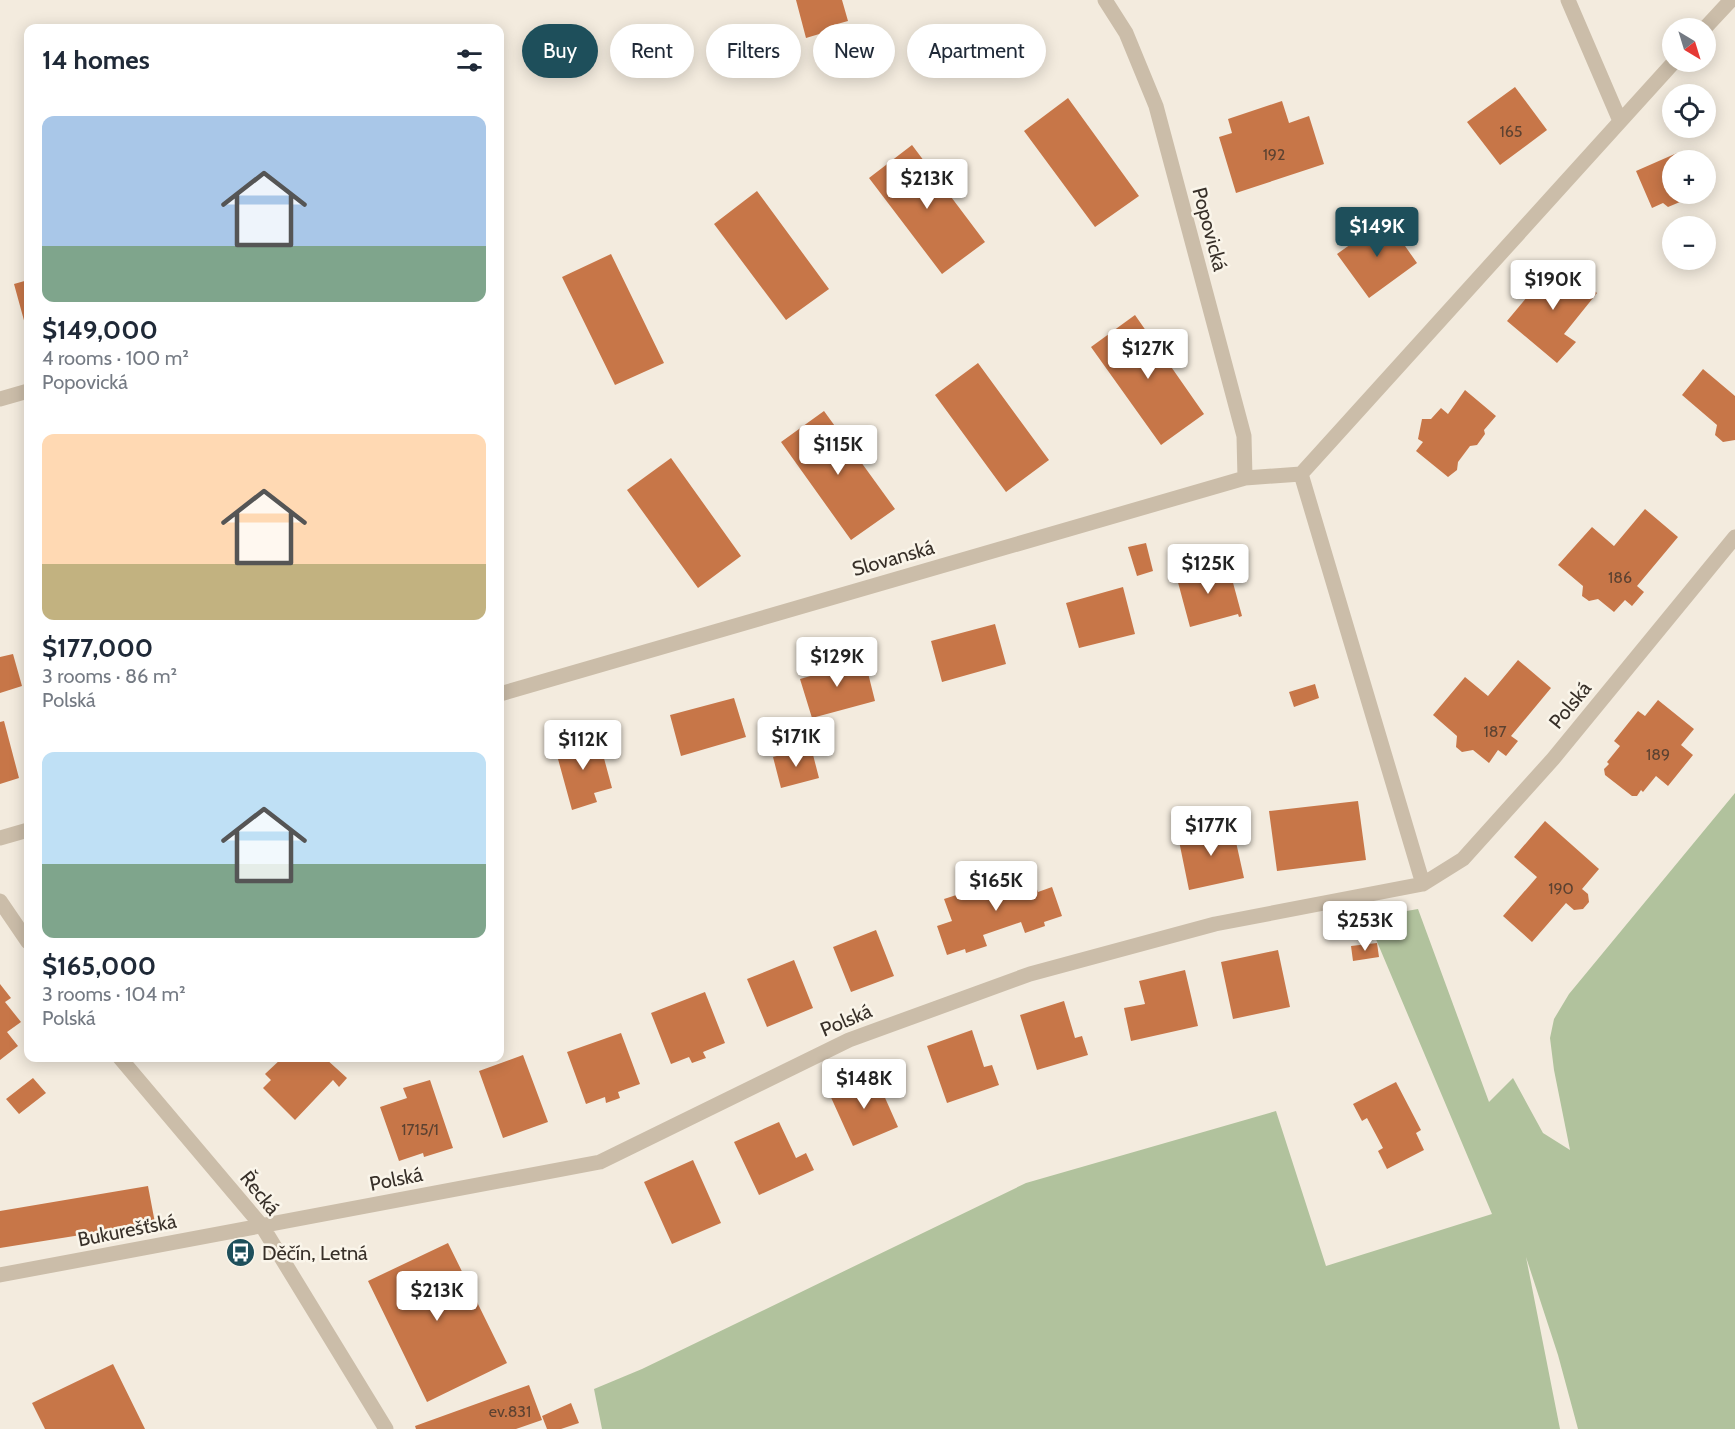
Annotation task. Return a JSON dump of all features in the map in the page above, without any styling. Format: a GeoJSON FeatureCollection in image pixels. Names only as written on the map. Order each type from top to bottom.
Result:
{"type":"FeatureCollection","features":[{"type":"Feature","properties":{"kind":"street","name":"Popovická"},"geometry":{"type":"LineString","coordinates":[[1105,0],[1126,33],[1156,106],[1244,436],[1245,478]]}},
{"type":"Feature","properties":{"kind":"street"},"geometry":{"type":"LineString","coordinates":[[1568,0],[1620,121]]}},
{"type":"Feature","properties":{"kind":"street"},"geometry":{"type":"LineString","coordinates":[[1714,18],[1731,0]]}},
{"type":"Feature","properties":{"kind":"street"},"geometry":{"type":"LineString","coordinates":[[1423,884],[1301,474],[1665,72]]}},
{"type":"Feature","properties":{"kind":"street"},"geometry":{"type":"LineString","coordinates":[[0,399],[24,392]]}},
{"type":"Feature","properties":{"kind":"street","name":"Slovanská"},"geometry":{"type":"LineString","coordinates":[[504,693],[1245,478],[1301,474]]}},
{"type":"Feature","properties":{"kind":"street","name":"Polská"},"geometry":{"type":"LineString","coordinates":[[262,1226],[600,1162],[849,1040],[1030,974],[1215,924],[1423,884],[1463,859],[1552,759],[1735,537]]}},
{"type":"Feature","properties":{"kind":"street"},"geometry":{"type":"LineString","coordinates":[[0,838],[24,831]]}},
{"type":"Feature","properties":{"kind":"street"},"geometry":{"type":"LineString","coordinates":[[0,901],[24,936]]}},
{"type":"Feature","properties":{"kind":"street","name":"Řecká"},"geometry":{"type":"LineString","coordinates":[[123,1062],[262,1226],[386,1429]]}},
{"type":"Feature","properties":{"kind":"street","name":"Bukurešťská"},"geometry":{"type":"LineString","coordinates":[[0,1275],[262,1226]]}},
{"type":"Feature","properties":{"kind":"green space"},"geometry":{"type":"Polygon","coordinates":[[[1735,793],[1735,1429],[1578,1429],[1558,1355],[1526,1257],[1560,1429],[602,1429],[594,1389],[642,1369],[1026,1183],[1276,1111],[1326,1266],[1492,1214],[1367,918],[1418,909],[1489,1102],[1513,1078],[1543,1133],[1570,1150],[1550,1038],[1554,1019],[1569,994],[1735,793]]]}},
{"type":"Feature","properties":{"kind":"building"},"geometry":{"type":"Polygon","coordinates":[[[796,0],[842,0],[848,21],[837,24],[813,24],[813,36],[806,38],[796,0]]]}},
{"type":"Feature","properties":{"kind":"building"},"geometry":{"type":"Polygon","coordinates":[[[1515,87],[1547,130],[1500,165],[1467,122],[1515,87]]]}},
{"type":"Feature","properties":{"kind":"building"},"geometry":{"type":"Polygon","coordinates":[[[1068,98],[1139,196],[1095,227],[1024,131],[1068,98]]]}},
{"type":"Feature","properties":{"kind":"building"},"geometry":{"type":"Polygon","coordinates":[[[1282,101],[1289,123],[1309,116],[1324,164],[1236,193],[1219,137],[1232,133],[1228,119],[1282,101]]]}},
{"type":"Feature","properties":{"kind":"building"},"geometry":{"type":"Polygon","coordinates":[[[912,145],[985,242],[942,274],[869,178],[912,145]]]}},
{"type":"Feature","properties":{"kind":"building"},"geometry":{"type":"Polygon","coordinates":[[[1662,160],[1662,203],[1652,208],[1636,171],[1662,160]]]}},
{"type":"Feature","properties":{"kind":"building"},"geometry":{"type":"Polygon","coordinates":[[[757,191],[829,289],[786,320],[714,224],[757,191]]]}},
{"type":"Feature","properties":{"kind":"building"},"geometry":{"type":"Polygon","coordinates":[[[1386,219],[1417,263],[1369,298],[1337,254],[1386,219]]]}},
{"type":"Feature","properties":{"kind":"building"},"geometry":{"type":"Polygon","coordinates":[[[611,254],[664,363],[615,385],[562,277],[611,254]]]}},
{"type":"Feature","properties":{"kind":"building"},"geometry":{"type":"Polygon","coordinates":[[[1568,262],[1572,266],[1576,263],[1576,276],[1597,293],[1564,334],[1576,342],[1557,363],[1507,321],[1532,291],[1536,291],[1544,284],[1560,264],[1568,262]]]}},
{"type":"Feature","properties":{"kind":"building"},"geometry":{"type":"Polygon","coordinates":[[[24,281],[24,320],[14,284],[24,281]]]}},
{"type":"Feature","properties":{"kind":"building"},"geometry":{"type":"Polygon","coordinates":[[[1135,315],[1204,414],[1161,445],[1091,347],[1135,315]]]}},
{"type":"Feature","properties":{"kind":"building"},"geometry":{"type":"Polygon","coordinates":[[[978,363],[1049,460],[1006,492],[935,395],[978,363]]]}},
{"type":"Feature","properties":{"kind":"building"},"geometry":{"type":"Polygon","coordinates":[[[1703,369],[1735,396],[1735,440],[1723,442],[1715,435],[1717,425],[1682,395],[1703,369]]]}},
{"type":"Feature","properties":{"kind":"building"},"geometry":{"type":"Polygon","coordinates":[[[1465,390],[1496,416],[1484,430],[1485,434],[1477,445],[1470,446],[1458,462],[1457,470],[1448,477],[1416,451],[1423,442],[1418,439],[1422,419],[1431,419],[1441,408],[1448,414],[1465,390]]]}},
{"type":"Feature","properties":{"kind":"building"},"geometry":{"type":"Polygon","coordinates":[[[824,411],[895,509],[851,540],[781,442],[824,411]]]}},
{"type":"Feature","properties":{"kind":"building"},"geometry":{"type":"Polygon","coordinates":[[[671,458],[741,556],[698,588],[627,490],[671,458]]]}},
{"type":"Feature","properties":{"kind":"building"},"geometry":{"type":"Polygon","coordinates":[[[1645,509],[1678,537],[1637,586],[1644,592],[1632,606],[1625,600],[1614,612],[1598,599],[1589,601],[1582,596],[1583,586],[1558,565],[1592,527],[1614,546],[1645,509]]]}},
{"type":"Feature","properties":{"kind":"building"},"geometry":{"type":"Polygon","coordinates":[[[1146,543],[1153,571],[1137,576],[1128,547],[1146,543]]]}},
{"type":"Feature","properties":{"kind":"building"},"geometry":{"type":"Polygon","coordinates":[[[1222,562],[1226,580],[1232,579],[1242,616],[1239,617],[1238,614],[1190,627],[1176,575],[1222,562]]]}},
{"type":"Feature","properties":{"kind":"building"},"geometry":{"type":"Polygon","coordinates":[[[1123,587],[1135,634],[1079,648],[1066,603],[1123,587]]]}},
{"type":"Feature","properties":{"kind":"building"},"geometry":{"type":"Polygon","coordinates":[[[995,624],[1006,664],[942,682],[931,641],[995,624]]]}},
{"type":"Feature","properties":{"kind":"building"},"geometry":{"type":"Polygon","coordinates":[[[13,654],[22,686],[0,693],[0,657],[13,654]]]}},
{"type":"Feature","properties":{"kind":"building"},"geometry":{"type":"Polygon","coordinates":[[[840,658],[843,667],[865,661],[875,701],[812,718],[800,679],[821,673],[818,664],[840,658]]]}},
{"type":"Feature","properties":{"kind":"building"},"geometry":{"type":"Polygon","coordinates":[[[1518,660],[1551,688],[1511,736],[1518,741],[1506,756],[1498,750],[1489,763],[1473,750],[1462,752],[1456,747],[1457,736],[1433,715],[1465,677],[1488,696],[1518,660]]]}},
{"type":"Feature","properties":{"kind":"building"},"geometry":{"type":"Polygon","coordinates":[[[1315,684],[1319,698],[1294,707],[1289,692],[1315,684]]]}},
{"type":"Feature","properties":{"kind":"building"},"geometry":{"type":"Polygon","coordinates":[[[734,698],[746,737],[681,756],[670,715],[734,698]]]}},
{"type":"Feature","properties":{"kind":"building"},"geometry":{"type":"Polygon","coordinates":[[[1658,700],[1694,729],[1681,745],[1693,755],[1668,786],[1656,776],[1643,792],[1641,790],[1637,796],[1632,796],[1605,775],[1604,769],[1620,746],[1614,741],[1638,711],[1645,716],[1658,700]]]}},
{"type":"Feature","properties":{"kind":"building"},"geometry":{"type":"Polygon","coordinates":[[[4,721],[19,778],[0,784],[0,722],[4,721]]]}},
{"type":"Feature","properties":{"kind":"building"},"geometry":{"type":"Polygon","coordinates":[[[598,736],[612,788],[594,793],[597,802],[572,810],[555,748],[598,736]]]}},
{"type":"Feature","properties":{"kind":"building"},"geometry":{"type":"Polygon","coordinates":[[[811,747],[819,778],[781,788],[773,757],[811,747]]]}},
{"type":"Feature","properties":{"kind":"building"},"geometry":{"type":"Polygon","coordinates":[[[1358,801],[1366,860],[1277,871],[1269,811],[1358,801]]]}},
{"type":"Feature","properties":{"kind":"building"},"geometry":{"type":"Polygon","coordinates":[[[1545,821],[1599,869],[1582,889],[1588,894],[1589,902],[1583,909],[1574,910],[1566,903],[1532,942],[1503,916],[1537,877],[1514,857],[1545,821]]]}},
{"type":"Feature","properties":{"kind":"building"},"geometry":{"type":"Polygon","coordinates":[[[1232,824],[1244,878],[1189,890],[1178,836],[1232,824]]]}},
{"type":"Feature","properties":{"kind":"building"},"geometry":{"type":"Polygon","coordinates":[[[1030,871],[1038,892],[1052,887],[1062,916],[1044,922],[1045,926],[1025,933],[1021,922],[983,935],[987,946],[966,953],[965,949],[947,955],[937,926],[952,921],[944,899],[1030,871]]]}},
{"type":"Feature","properties":{"kind":"building"},"geometry":{"type":"Polygon","coordinates":[[[876,930],[894,976],[851,992],[833,947],[876,930]]]}},
{"type":"Feature","properties":{"kind":"building"},"geometry":{"type":"Polygon","coordinates":[[[1377,943],[1379,957],[1353,961],[1351,946],[1377,943]]]}},
{"type":"Feature","properties":{"kind":"building"},"geometry":{"type":"Polygon","coordinates":[[[1278,950],[1290,1007],[1233,1019],[1221,962],[1278,950]]]}},
{"type":"Feature","properties":{"kind":"building"},"geometry":{"type":"Polygon","coordinates":[[[794,960],[813,1008],[767,1027],[747,979],[794,960]]]}},
{"type":"Feature","properties":{"kind":"building"},"geometry":{"type":"Polygon","coordinates":[[[1185,970],[1198,1026],[1131,1041],[1124,1008],[1145,1004],[1139,981],[1185,970]]]}},
{"type":"Feature","properties":{"kind":"building"},"geometry":{"type":"Polygon","coordinates":[[[0,984],[11,998],[5,1002],[21,1022],[7,1032],[18,1046],[0,1060],[0,984]]]}},
{"type":"Feature","properties":{"kind":"building"},"geometry":{"type":"Polygon","coordinates":[[[705,992],[725,1043],[703,1052],[706,1058],[692,1063],[689,1057],[671,1064],[651,1013],[705,992]]]}},
{"type":"Feature","properties":{"kind":"building"},"geometry":{"type":"Polygon","coordinates":[[[1064,1001],[1075,1038],[1082,1036],[1088,1055],[1037,1070],[1020,1015],[1064,1001]]]}},
{"type":"Feature","properties":{"kind":"building"},"geometry":{"type":"Polygon","coordinates":[[[972,1030],[984,1067],[992,1065],[999,1085],[947,1103],[927,1046],[972,1030]]]}},
{"type":"Feature","properties":{"kind":"building"},"geometry":{"type":"Polygon","coordinates":[[[621,1033],[640,1084],[618,1092],[620,1098],[606,1103],[605,1097],[586,1104],[567,1052],[621,1033]]]}},
{"type":"Feature","properties":{"kind":"building"},"geometry":{"type":"Polygon","coordinates":[[[523,1055],[548,1122],[503,1138],[479,1071],[523,1055]]]}},
{"type":"Feature","properties":{"kind":"building"},"geometry":{"type":"Polygon","coordinates":[[[278,1062],[329,1062],[347,1078],[339,1087],[333,1080],[295,1120],[263,1088],[271,1080],[265,1074],[278,1062]]]}},
{"type":"Feature","properties":{"kind":"building"},"geometry":{"type":"Polygon","coordinates":[[[874,1073],[898,1127],[853,1146],[829,1093],[874,1073]]]}},
{"type":"Feature","properties":{"kind":"building"},"geometry":{"type":"Polygon","coordinates":[[[33,1078],[46,1093],[19,1114],[6,1099],[33,1078]]]}},
{"type":"Feature","properties":{"kind":"building"},"geometry":{"type":"Polygon","coordinates":[[[430,1080],[453,1148],[424,1157],[423,1153],[399,1161],[380,1107],[407,1098],[403,1088],[430,1080]]]}},
{"type":"Feature","properties":{"kind":"building"},"geometry":{"type":"Polygon","coordinates":[[[1396,1082],[1421,1130],[1416,1133],[1424,1150],[1387,1169],[1378,1151],[1383,1148],[1367,1118],[1362,1121],[1353,1104],[1396,1082]]]}},
{"type":"Feature","properties":{"kind":"building"},"geometry":{"type":"Polygon","coordinates":[[[779,1122],[796,1158],[806,1153],[814,1170],[759,1195],[734,1142],[779,1122]]]}},
{"type":"Feature","properties":{"kind":"building"},"geometry":{"type":"Polygon","coordinates":[[[693,1160],[721,1223],[672,1244],[644,1182],[693,1160]]]}},
{"type":"Feature","properties":{"kind":"building"},"geometry":{"type":"Polygon","coordinates":[[[148,1186],[155,1223],[0,1248],[0,1211],[148,1186]]]}},
{"type":"Feature","properties":{"kind":"building"},"geometry":{"type":"Polygon","coordinates":[[[448,1243],[507,1363],[427,1402],[368,1281],[448,1243]]]}},
{"type":"Feature","properties":{"kind":"building"},"geometry":{"type":"Polygon","coordinates":[[[113,1364],[145,1429],[45,1429],[32,1403],[113,1364]]]}},
{"type":"Feature","properties":{"kind":"building"},"geometry":{"type":"Polygon","coordinates":[[[529,1385],[542,1420],[516,1429],[416,1429],[415,1426],[529,1385]]]}},
{"type":"Feature","properties":{"kind":"building"},"geometry":{"type":"Polygon","coordinates":[[[571,1403],[579,1423],[561,1429],[547,1429],[542,1416],[571,1403]]]}},
{"type":"Feature","properties":{"kind":"place","name":"Děčín, Letná"},"geometry":{"type":"Point","coordinates":[241,1253]}}]}
